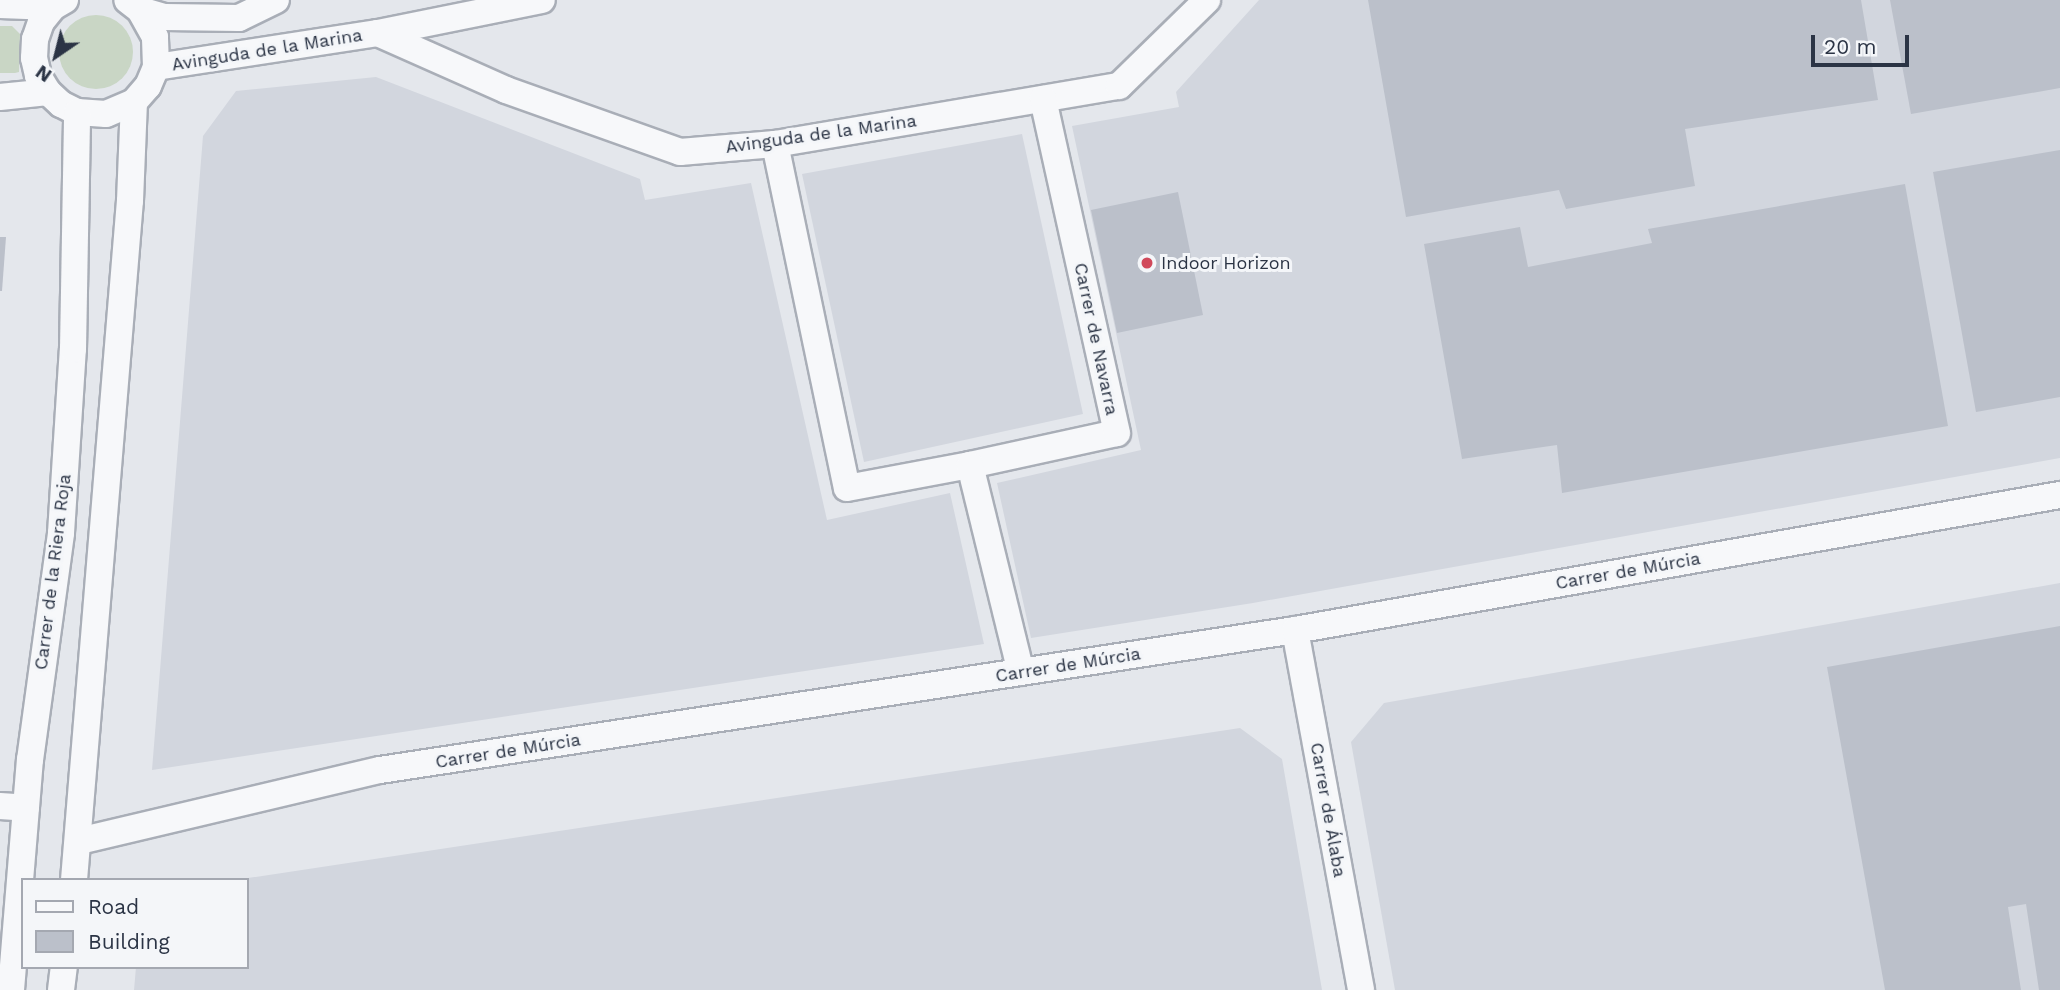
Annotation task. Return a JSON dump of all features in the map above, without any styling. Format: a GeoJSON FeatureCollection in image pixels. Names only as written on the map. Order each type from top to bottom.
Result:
{"type":"FeatureCollection","features":[{"type":"Feature","properties":{"kind":"street","name":"Avinguda de la Marina"},"geometry":{"type":"LineString","coordinates":[[134,5],[165,17],[239,18],[276,0]]}},
{"type":"Feature","properties":{"kind":"street","name":"Avinguda de la Marina"},"geometry":{"type":"LineString","coordinates":[[156,67],[378,33],[542,0]]}},
{"type":"Feature","properties":{"kind":"street","name":"Avinguda de la Marina"},"geometry":{"type":"LineString","coordinates":[[378,33],[506,90],[680,152],[775,144],[1119,86],[1206,0]]}},
{"type":"Feature","properties":{"kind":"street"},"geometry":{"type":"LineString","coordinates":[[59,4],[41,22],[34,49],[38,76],[48,92],[77,112],[106,114],[134,102],[148,86],[156,67],[155,37],[134,5]]}},
{"type":"Feature","properties":{"kind":"street"},"geometry":{"type":"LineString","coordinates":[[0,5],[59,4]]}},
{"type":"Feature","properties":{"kind":"street"},"geometry":{"type":"LineString","coordinates":[[0,97],[48,92]]}},
{"type":"Feature","properties":{"kind":"street","name":"Carrer de Navarra"},"geometry":{"type":"LineString","coordinates":[[775,144],[847,488],[970,466],[1117,433],[1043,99]]}},
{"type":"Feature","properties":{"kind":"street"},"geometry":{"type":"LineString","coordinates":[[74,878],[130,201],[134,102]]}},
{"type":"Feature","properties":{"kind":"street","name":"Carrer de la Riera Roja"},"geometry":{"type":"LineString","coordinates":[[11,990],[30,760],[61,533],[73,349],[77,112]]}},
{"type":"Feature","properties":{"kind":"street"},"geometry":{"type":"LineString","coordinates":[[970,466],[1021,672]]}},
{"type":"Feature","properties":{"kind":"street","name":"Carrer de Múrcia"},"geometry":{"type":"LineString","coordinates":[[79,841],[380,771],[1294,630],[2060,495]]}},
{"type":"Feature","properties":{"kind":"street","name":"Carrer de Álaba"},"geometry":{"type":"LineString","coordinates":[[1294,630],[1361,990]]}},
{"type":"Feature","properties":{"kind":"street"},"geometry":{"type":"LineString","coordinates":[[0,806],[26,808]]}},
{"type":"Feature","properties":{"kind":"street"},"geometry":{"type":"LineString","coordinates":[[61,990],[64,969]]}},
{"type":"Feature","properties":{"kind":"shaded area"},"geometry":{"type":"Polygon","coordinates":[[[1259,0],[2060,0],[2060,458],[1253,603],[1031,638],[997,483],[1141,450],[1072,126],[1179,107],[1176,92],[1259,0]]]}},
{"type":"Feature","properties":{"kind":"shaded area"},"geometry":{"type":"Polygon","coordinates":[[[376,77],[640,179],[645,200],[751,183],[827,520],[950,493],[984,644],[152,770],[203,136],[236,91],[376,77]]]}},
{"type":"Feature","properties":{"kind":"shaded area"},"geometry":{"type":"Polygon","coordinates":[[[1022,134],[1083,414],[864,462],[802,174],[1022,134]]]}},
{"type":"Feature","properties":{"kind":"shaded area"},"geometry":{"type":"Polygon","coordinates":[[[2060,583],[2060,990],[1395,990],[1351,742],[1384,703],[2060,583]]]}},
{"type":"Feature","properties":{"kind":"shaded area"},"geometry":{"type":"Polygon","coordinates":[[[1240,728],[1282,759],[1322,990],[134,990],[136,969],[248,969],[248,878],[1240,728]]]}},
{"type":"Feature","properties":{"kind":"green space"},"geometry":{"type":"Polygon","coordinates":[[[96,15],[110,18],[122,26],[130,38],[133,52],[130,66],[122,78],[110,86],[96,89],[82,86],[70,78],[62,66],[59,52],[62,38],[70,26],[82,18],[96,15]]]}},
{"type":"Feature","properties":{"kind":"green space"},"geometry":{"type":"Polygon","coordinates":[[[0,26],[12,26],[20,34],[19,72],[0,73],[0,26]]]}},
{"type":"Feature","properties":{"kind":"building"},"geometry":{"type":"Polygon","coordinates":[[[1368,0],[1861,0],[1878,100],[1685,129],[1695,186],[1566,209],[1559,190],[1406,217],[1368,0]]]}},
{"type":"Feature","properties":{"kind":"building"},"geometry":{"type":"Polygon","coordinates":[[[1890,0],[2060,0],[2060,88],[1911,114],[1890,0]]]}},
{"type":"Feature","properties":{"kind":"building"},"geometry":{"type":"Polygon","coordinates":[[[2060,150],[2060,397],[1976,412],[1933,172],[2060,150]]]}},
{"type":"Feature","properties":{"kind":"building"},"geometry":{"type":"Polygon","coordinates":[[[1905,184],[1948,426],[1562,493],[1557,445],[1462,459],[1424,244],[1520,227],[1528,267],[1652,243],[1648,229],[1905,184]]]}},
{"type":"Feature","properties":{"kind":"building","name":"Indoor Horizon"},"geometry":{"type":"Polygon","coordinates":[[[1178,192],[1203,315],[1117,333],[1091,210],[1178,192]]]}},
{"type":"Feature","properties":{"kind":"building"},"geometry":{"type":"Polygon","coordinates":[[[0,237],[6,237],[2,291],[0,291],[0,237]]]}},
{"type":"Feature","properties":{"kind":"building"},"geometry":{"type":"Polygon","coordinates":[[[2060,626],[2060,990],[2039,990],[2026,904],[2008,907],[2021,990],[1885,990],[1827,667],[2060,626]]]}},
{"type":"Feature","properties":{"kind":"place","name":"Indoor Horizon"},"geometry":{"type":"Point","coordinates":[1147,263]}}]}
